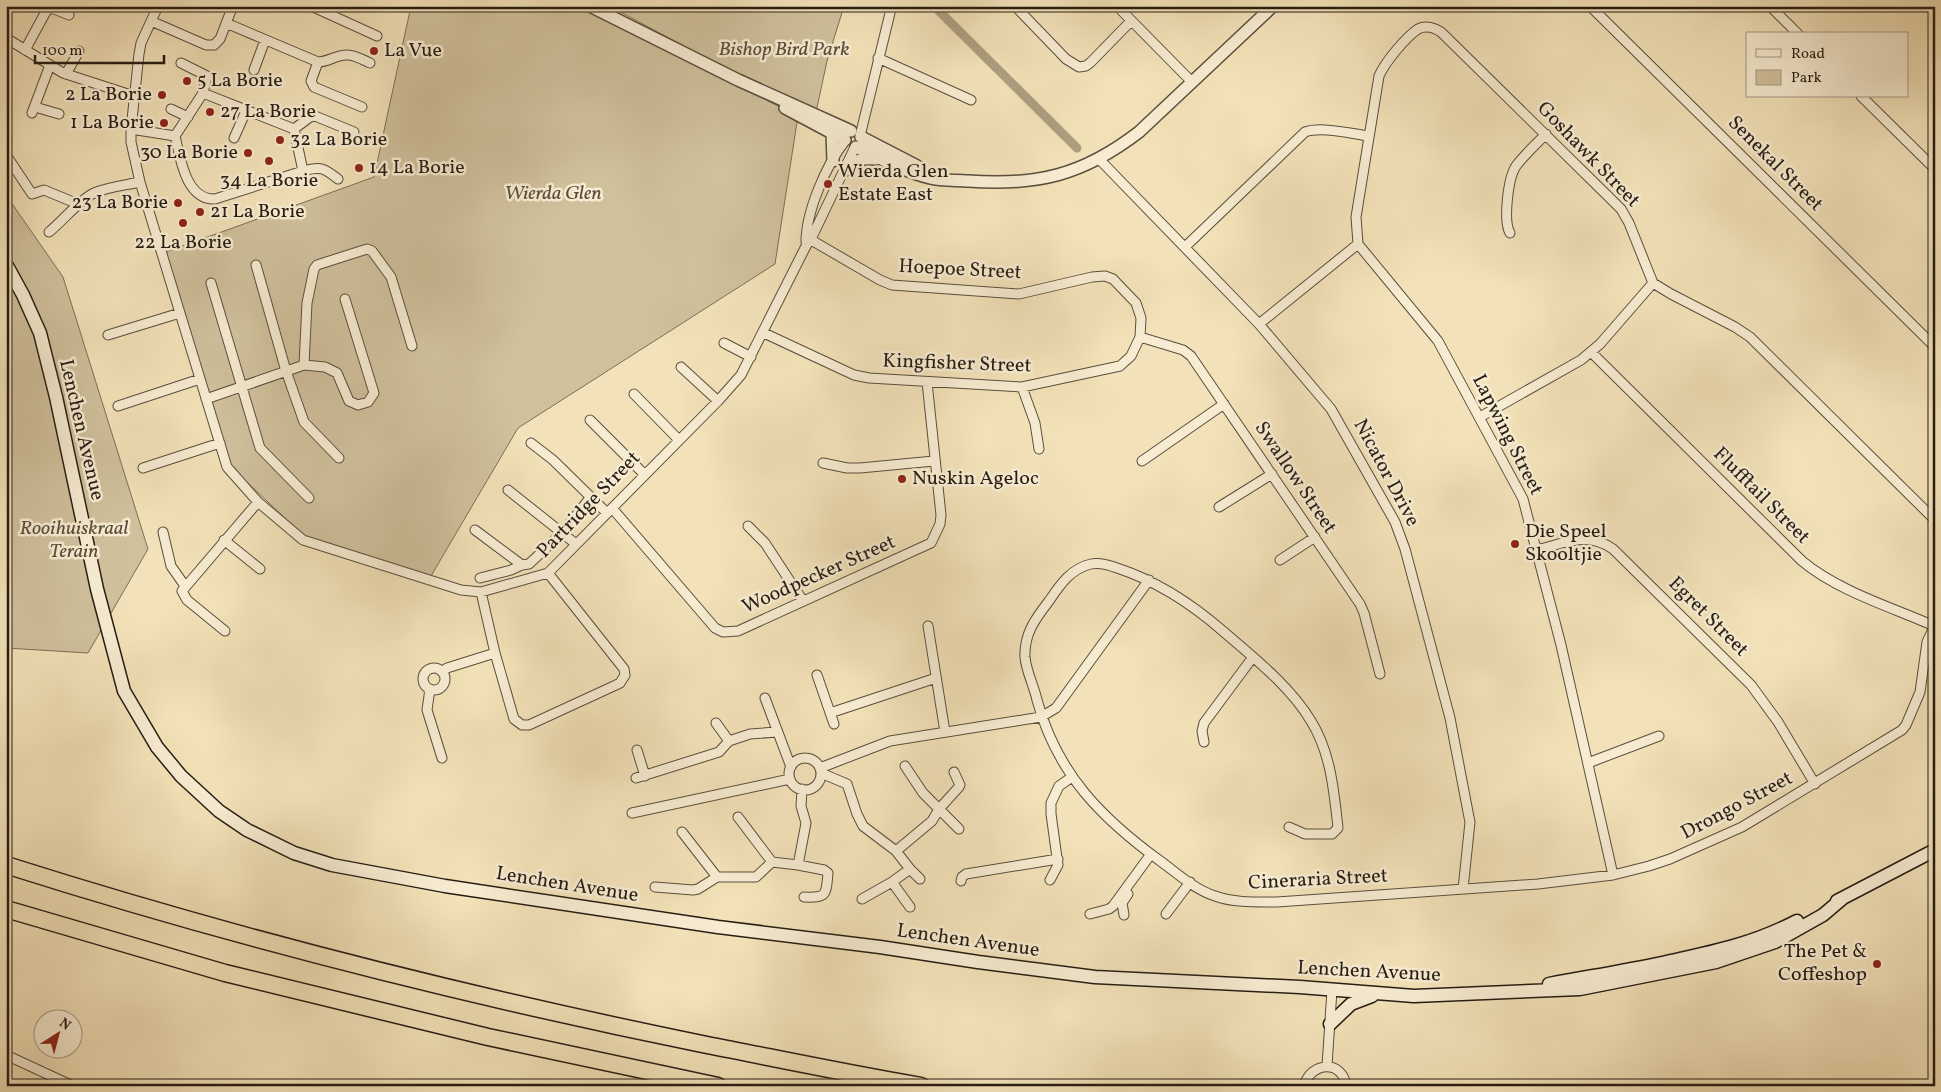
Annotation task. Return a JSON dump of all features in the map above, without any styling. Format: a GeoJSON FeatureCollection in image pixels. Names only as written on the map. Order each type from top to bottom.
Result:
{"type":"FeatureCollection","features":[{"type":"Feature","properties":{"kind":"highway"},"geometry":{"type":"LineString","coordinates":[[6,865],[80,889],[332,960],[583,1020],[860,1076],[921,1086]]}},
{"type":"Feature","properties":{"kind":"highway"},"geometry":{"type":"LineString","coordinates":[[6,909],[224,973],[488,1037],[718,1086]]}},
{"type":"Feature","properties":{"kind":"main road","name":"Lenchen Avenue"},"geometry":{"type":"LineString","coordinates":[[6,264],[23,295],[40,333],[98,589],[124,692],[157,747],[181,776],[219,810],[247,830],[294,853],[332,865],[427,883],[653,917],[1095,977],[1379,994],[1447,996],[1518,990],[1580,989],[1716,962],[1758,949],[1782,939],[1823,915],[1843,898],[1935,850]]}},
{"type":"Feature","properties":{"kind":"main road"},"geometry":{"type":"LineString","coordinates":[[1330,1024],[1351,1004],[1379,994]]}},
{"type":"Feature","properties":{"kind":"street","name":"Partridge Street"},"geometry":{"type":"LineString","coordinates":[[158,6],[139,54],[131,142],[140,182],[230,473],[258,502],[303,540],[461,590],[481,592],[548,573],[678,439],[718,401],[741,375],[843,173],[854,139]]}},
{"type":"Feature","properties":{"kind":"street"},"geometry":{"type":"LineString","coordinates":[[311,6],[377,36]]}},
{"type":"Feature","properties":{"kind":"street"},"geometry":{"type":"LineString","coordinates":[[590,6],[854,139],[946,179]]}},
{"type":"Feature","properties":{"kind":"street"},"geometry":{"type":"LineString","coordinates":[[1014,6],[1066,59],[1079,67],[1086,66],[1092,62],[1131,21]]}},
{"type":"Feature","properties":{"kind":"street"},"geometry":{"type":"LineString","coordinates":[[1116,6],[1191,81]]}},
{"type":"Feature","properties":{"kind":"street"},"geometry":{"type":"LineString","coordinates":[[738,80],[751,90],[832,134],[854,139],[883,159],[921,176],[994,183],[1035,180],[1064,174],[1099,159],[1120,147],[1139,132],[1191,81],[1273,6]]}},
{"type":"Feature","properties":{"kind":"street","name":"Senekal Street"},"geometry":{"type":"LineString","coordinates":[[1590,6],[1935,347]]}},
{"type":"Feature","properties":{"kind":"street"},"geometry":{"type":"LineString","coordinates":[[1770,6],[1796,32]]}},
{"type":"Feature","properties":{"kind":"street"},"geometry":{"type":"LineString","coordinates":[[25,50],[49,8],[69,15]]}},
{"type":"Feature","properties":{"kind":"street"},"geometry":{"type":"LineString","coordinates":[[151,20],[206,45],[217,43],[220,39],[232,8]]}},
{"type":"Feature","properties":{"kind":"street"},"geometry":{"type":"LineString","coordinates":[[854,139],[864,114],[891,9]]}},
{"type":"Feature","properties":{"kind":"street"},"geometry":{"type":"LineString","coordinates":[[226,23],[318,62],[328,61],[345,55],[353,55],[370,63]]}},
{"type":"Feature","properties":{"kind":"street","name":"Goshawk Street"},"geometry":{"type":"LineString","coordinates":[[1369,136],[1381,70],[1388,59],[1419,29],[1435,28],[1546,134],[1626,216],[1653,283]]}},
{"type":"Feature","properties":{"kind":"street"},"geometry":{"type":"LineString","coordinates":[[6,38],[66,74],[134,96]]}},
{"type":"Feature","properties":{"kind":"street"},"geometry":{"type":"LineString","coordinates":[[254,70],[265,40]]}},
{"type":"Feature","properties":{"kind":"street"},"geometry":{"type":"LineString","coordinates":[[66,74],[79,51]]}},
{"type":"Feature","properties":{"kind":"street"},"geometry":{"type":"LineString","coordinates":[[878,58],[971,100]]}},
{"type":"Feature","properties":{"kind":"street"},"geometry":{"type":"LineString","coordinates":[[318,62],[312,81],[314,87],[362,107]]}},
{"type":"Feature","properties":{"kind":"street"},"geometry":{"type":"LineString","coordinates":[[181,63],[207,76],[203,93],[175,136],[186,179],[201,195],[206,198],[215,199],[303,171],[320,168],[338,180]]}},
{"type":"Feature","properties":{"kind":"street"},"geometry":{"type":"LineString","coordinates":[[50,66],[33,110],[59,114]]}},
{"type":"Feature","properties":{"kind":"street"},"geometry":{"type":"LineString","coordinates":[[203,93],[294,129]]}},
{"type":"Feature","properties":{"kind":"street"},"geometry":{"type":"LineString","coordinates":[[1863,98],[1935,169]]}},
{"type":"Feature","properties":{"kind":"street"},"geometry":{"type":"LineString","coordinates":[[171,109],[188,117]]}},
{"type":"Feature","properties":{"kind":"street"},"geometry":{"type":"LineString","coordinates":[[234,138],[246,111]]}},
{"type":"Feature","properties":{"kind":"street"},"geometry":{"type":"LineString","coordinates":[[294,129],[310,116],[315,116],[354,132]]}},
{"type":"Feature","properties":{"kind":"street"},"geometry":{"type":"LineString","coordinates":[[131,129],[175,136]]}},
{"type":"Feature","properties":{"kind":"street"},"geometry":{"type":"LineString","coordinates":[[294,129],[303,171]]}},
{"type":"Feature","properties":{"kind":"street"},"geometry":{"type":"LineString","coordinates":[[1185,247],[1306,132],[1320,130],[1369,136],[1356,217],[1358,244],[1259,324]]}},
{"type":"Feature","properties":{"kind":"street"},"geometry":{"type":"LineString","coordinates":[[832,134],[831,165],[843,173],[861,159],[883,159]]}},
{"type":"Feature","properties":{"kind":"street"},"geometry":{"type":"LineString","coordinates":[[1510,233],[1507,228],[1506,217],[1514,170],[1546,134]]}},
{"type":"Feature","properties":{"kind":"street","name":"Partridge Street"},"geometry":{"type":"LineString","coordinates":[[808,241],[815,198],[831,165],[854,139]]}},
{"type":"Feature","properties":{"kind":"street"},"geometry":{"type":"LineString","coordinates":[[6,155],[32,194],[44,190],[78,204]]}},
{"type":"Feature","properties":{"kind":"street","name":"Nicator Drive"},"geometry":{"type":"LineString","coordinates":[[1099,159],[1259,324],[1331,409],[1395,522],[1406,548],[1450,718],[1470,822],[1463,889]]}},
{"type":"Feature","properties":{"kind":"street"},"geometry":{"type":"LineString","coordinates":[[49,232],[69,215],[78,204],[94,193],[140,182]]}},
{"type":"Feature","properties":{"kind":"street","name":"Hoepoe Street"},"geometry":{"type":"LineString","coordinates":[[808,241],[892,285],[1019,294],[1092,277],[1105,276],[1113,280],[1136,303],[1142,318],[1140,337]]}},
{"type":"Feature","properties":{"kind":"street","name":"Lapwing Street"},"geometry":{"type":"LineString","coordinates":[[1358,244],[1433,334],[1520,490],[1537,550],[1588,763],[1612,875]]}},
{"type":"Feature","properties":{"kind":"street"},"geometry":{"type":"LineString","coordinates":[[304,365],[306,304],[314,269],[317,265],[367,249],[372,251],[392,277],[412,346]]}},
{"type":"Feature","properties":{"kind":"street"},"geometry":{"type":"LineString","coordinates":[[256,265],[286,371],[304,422],[339,458]]}},
{"type":"Feature","properties":{"kind":"street"},"geometry":{"type":"LineString","coordinates":[[210,283],[261,451],[309,498]]}},
{"type":"Feature","properties":{"kind":"street"},"geometry":{"type":"LineString","coordinates":[[1480,417],[1581,360],[1591,352],[1653,283],[1736,327],[1750,337],[1935,520]]}},
{"type":"Feature","properties":{"kind":"street"},"geometry":{"type":"LineString","coordinates":[[206,398],[304,365],[325,367],[337,373],[349,401],[351,403],[365,404],[374,393],[345,299]]}},
{"type":"Feature","properties":{"kind":"street"},"geometry":{"type":"LineString","coordinates":[[108,335],[180,313]]}},
{"type":"Feature","properties":{"kind":"street","name":"Kingfisher Street"},"geometry":{"type":"LineString","coordinates":[[764,332],[854,375],[869,378],[1022,388],[1120,366],[1131,356],[1140,337]]}},
{"type":"Feature","properties":{"kind":"street","name":"Swallow Street"},"geometry":{"type":"LineString","coordinates":[[1140,337],[1187,352],[1360,604],[1380,674]]}},
{"type":"Feature","properties":{"kind":"street"},"geometry":{"type":"LineString","coordinates":[[724,343],[751,357]]}},
{"type":"Feature","properties":{"kind":"street","name":"Flufftail Street"},"geometry":{"type":"LineString","coordinates":[[1591,352],[1814,571],[1844,587],[1934,626]]}},
{"type":"Feature","properties":{"kind":"street"},"geometry":{"type":"LineString","coordinates":[[681,367],[718,401]]}},
{"type":"Feature","properties":{"kind":"street"},"geometry":{"type":"LineString","coordinates":[[118,406],[200,379]]}},
{"type":"Feature","properties":{"kind":"street","name":"Woodpecker Street"},"geometry":{"type":"LineString","coordinates":[[531,443],[553,460],[590,498],[609,511],[715,628],[724,632],[738,631],[931,543],[940,524],[941,515],[927,382]]}},
{"type":"Feature","properties":{"kind":"street"},"geometry":{"type":"LineString","coordinates":[[1022,388],[1035,423],[1039,449]]}},
{"type":"Feature","properties":{"kind":"street"},"geometry":{"type":"LineString","coordinates":[[634,394],[678,439]]}},
{"type":"Feature","properties":{"kind":"street"},"geometry":{"type":"LineString","coordinates":[[1142,461],[1224,404]]}},
{"type":"Feature","properties":{"kind":"street"},"geometry":{"type":"LineString","coordinates":[[590,420],[644,474]]}},
{"type":"Feature","properties":{"kind":"street"},"geometry":{"type":"LineString","coordinates":[[143,468],[220,443]]}},
{"type":"Feature","properties":{"kind":"street"},"geometry":{"type":"LineString","coordinates":[[823,463],[847,468],[860,468],[934,461]]}},
{"type":"Feature","properties":{"kind":"street"},"geometry":{"type":"LineString","coordinates":[[1219,507],[1272,474]]}},
{"type":"Feature","properties":{"kind":"street"},"geometry":{"type":"LineString","coordinates":[[508,490],[576,544]]}},
{"type":"Feature","properties":{"kind":"street"},"geometry":{"type":"LineString","coordinates":[[480,578],[529,564],[562,533],[590,498]]}},
{"type":"Feature","properties":{"kind":"street"},"geometry":{"type":"LineString","coordinates":[[225,631],[184,597],[182,591],[258,502]]}},
{"type":"Feature","properties":{"kind":"street"},"geometry":{"type":"LineString","coordinates":[[748,526],[765,543],[803,601]]}},
{"type":"Feature","properties":{"kind":"street"},"geometry":{"type":"LineString","coordinates":[[475,530],[522,565]]}},
{"type":"Feature","properties":{"kind":"street"},"geometry":{"type":"LineString","coordinates":[[163,532],[171,566],[185,586]]}},
{"type":"Feature","properties":{"kind":"street"},"geometry":{"type":"LineString","coordinates":[[1280,560],[1315,538]]}},
{"type":"Feature","properties":{"kind":"street","name":"Egret Street"},"geometry":{"type":"LineString","coordinates":[[1537,550],[1579,539],[1604,543],[1613,548],[1751,685],[1778,722],[1815,784]]}},
{"type":"Feature","properties":{"kind":"street"},"geometry":{"type":"LineString","coordinates":[[224,540],[260,569]]}},
{"type":"Feature","properties":{"kind":"street","name":"Cineraria Street"},"geometry":{"type":"LineString","coordinates":[[1289,827],[1308,834],[1332,834],[1336,831],[1332,775],[1327,756],[1313,722],[1289,692],[1203,614],[1149,580],[1104,564],[1092,564],[1072,573],[1064,580],[1034,620],[1027,633],[1025,659],[1041,717],[1056,750],[1072,777],[1108,819],[1153,855],[1190,882],[1215,897],[1250,902],[1277,902],[1463,889]]}},
{"type":"Feature","properties":{"kind":"street"},"geometry":{"type":"LineString","coordinates":[[481,592],[495,653],[514,719],[522,725],[529,725],[620,683],[625,675],[624,669],[548,573]]}},
{"type":"Feature","properties":{"kind":"street"},"geometry":{"type":"LineString","coordinates":[[821,771],[890,741],[1041,717],[1056,708],[1149,580]]}},
{"type":"Feature","properties":{"kind":"street"},"geometry":{"type":"LineString","coordinates":[[928,626],[945,732]]}},
{"type":"Feature","properties":{"kind":"street","name":"Drongo Street"},"geometry":{"type":"LineString","coordinates":[[1463,889],[1538,884],[1612,875],[1670,860],[1742,827],[1895,735],[1906,725],[1920,692],[1926,642],[1934,626]]}},
{"type":"Feature","properties":{"kind":"street"},"geometry":{"type":"LineString","coordinates":[[442,672],[447,668],[495,653]]}},
{"type":"Feature","properties":{"kind":"street"},"geometry":{"type":"LineString","coordinates":[[1204,742],[1202,731],[1204,723],[1252,657]]}},
{"type":"Feature","properties":{"kind":"street"},"geometry":{"type":"LineString","coordinates":[[435,668],[442,672],[445,679],[437,689],[430,689],[424,684],[425,672],[435,668]]}},
{"type":"Feature","properties":{"kind":"street"},"geometry":{"type":"LineString","coordinates":[[817,675],[834,724]]}},
{"type":"Feature","properties":{"kind":"street"},"geometry":{"type":"LineString","coordinates":[[830,712],[936,678]]}},
{"type":"Feature","properties":{"kind":"street"},"geometry":{"type":"LineString","coordinates":[[430,689],[427,710],[442,758]]}},
{"type":"Feature","properties":{"kind":"street"},"geometry":{"type":"LineString","coordinates":[[765,698],[790,768],[790,779],[797,787],[808,789],[818,784],[821,771]]}},
{"type":"Feature","properties":{"kind":"street"},"geometry":{"type":"LineString","coordinates":[[1038,701],[1056,708]]}},
{"type":"Feature","properties":{"kind":"street"},"geometry":{"type":"LineString","coordinates":[[716,723],[729,741]]}},
{"type":"Feature","properties":{"kind":"street"},"geometry":{"type":"LineString","coordinates":[[636,750],[641,777],[719,752],[729,741],[750,734],[777,732]]}},
{"type":"Feature","properties":{"kind":"street"},"geometry":{"type":"LineString","coordinates":[[1588,763],[1659,736]]}},
{"type":"Feature","properties":{"kind":"street"},"geometry":{"type":"LineString","coordinates":[[790,768],[798,760],[808,758],[814,760],[821,771],[847,784],[863,826],[896,851],[920,879]]}},
{"type":"Feature","properties":{"kind":"street"},"geometry":{"type":"LineString","coordinates":[[905,766],[923,793],[959,829]]}},
{"type":"Feature","properties":{"kind":"street"},"geometry":{"type":"LineString","coordinates":[[896,851],[932,821],[939,809],[959,786],[954,772]]}},
{"type":"Feature","properties":{"kind":"street"},"geometry":{"type":"LineString","coordinates":[[1050,880],[1058,868],[1051,803],[1059,786],[1072,777]]}},
{"type":"Feature","properties":{"kind":"street"},"geometry":{"type":"LineString","coordinates":[[632,813],[790,779]]}},
{"type":"Feature","properties":{"kind":"street"},"geometry":{"type":"LineString","coordinates":[[798,865],[806,823],[801,806],[802,789]]}},
{"type":"Feature","properties":{"kind":"street"},"geometry":{"type":"LineString","coordinates":[[738,816],[772,862],[824,870],[828,873],[824,895],[820,898],[804,896]]}},
{"type":"Feature","properties":{"kind":"street"},"geometry":{"type":"LineString","coordinates":[[682,832],[717,877]]}},
{"type":"Feature","properties":{"kind":"street"},"geometry":{"type":"LineString","coordinates":[[1090,914],[1109,909],[1113,906],[1153,855]]}},
{"type":"Feature","properties":{"kind":"street"},"geometry":{"type":"LineString","coordinates":[[1124,915],[1122,903],[1153,855]]}},
{"type":"Feature","properties":{"kind":"street"},"geometry":{"type":"LineString","coordinates":[[961,881],[962,877],[966,874],[1058,859]]}},
{"type":"Feature","properties":{"kind":"street"},"geometry":{"type":"LineString","coordinates":[[654,887],[696,890],[717,877],[756,877],[772,862]]}},
{"type":"Feature","properties":{"kind":"street"},"geometry":{"type":"LineString","coordinates":[[862,899],[910,869]]}},
{"type":"Feature","properties":{"kind":"street"},"geometry":{"type":"LineString","coordinates":[[892,882],[910,907]]}},
{"type":"Feature","properties":{"kind":"street"},"geometry":{"type":"LineString","coordinates":[[1166,914],[1190,882]]}},
{"type":"Feature","properties":{"kind":"street"},"geometry":{"type":"LineString","coordinates":[[1327,1066],[1332,990]]}},
{"type":"Feature","properties":{"kind":"street"},"geometry":{"type":"LineString","coordinates":[[6,1055],[73,1086]]}},
{"type":"Feature","properties":{"kind":"street"},"geometry":{"type":"LineString","coordinates":[[1304,1086],[1306,1078],[1311,1072],[1327,1066],[1341,1074],[1346,1086]]}},
{"type":"Feature","properties":{"kind":"green space","name":"Wierda Glen"},"geometry":{"type":"Polygon","coordinates":[[[411,6],[579,6],[798,116],[775,264],[518,428],[431,576],[306,538],[231,467],[166,252],[374,177],[411,6]]]}},
{"type":"Feature","properties":{"kind":"green space","name":"Bishop Bird Park"},"geometry":{"type":"Polygon","coordinates":[[[609,6],[844,6],[827,61],[816,112],[772,93],[609,6]]]}},
{"type":"Feature","properties":{"kind":"green space","name":"Rooihuiskraal Terain"},"geometry":{"type":"Polygon","coordinates":[[[6,195],[63,277],[148,549],[88,653],[6,648],[6,195]]]}},
{"type":"Feature","properties":{"kind":"waterway"},"geometry":{"type":"LineString","coordinates":[[934,6],[1077,148]]}},
{"type":"Feature","properties":{"kind":"place","name":"La Vue"},"geometry":{"type":"Point","coordinates":[374,51]}},
{"type":"Feature","properties":{"kind":"place","name":"5 La Borie"},"geometry":{"type":"Point","coordinates":[187,81]}},
{"type":"Feature","properties":{"kind":"place","name":"2 La Borie"},"geometry":{"type":"Point","coordinates":[162,95]}},
{"type":"Feature","properties":{"kind":"place","name":"27 La Borie"},"geometry":{"type":"Point","coordinates":[210,112]}},
{"type":"Feature","properties":{"kind":"place","name":"1 La Borie"},"geometry":{"type":"Point","coordinates":[164,123]}},
{"type":"Feature","properties":{"kind":"place","name":"32 La Borie"},"geometry":{"type":"Point","coordinates":[280,140]}},
{"type":"Feature","properties":{"kind":"place","name":"30 La Borie"},"geometry":{"type":"Point","coordinates":[248,153]}},
{"type":"Feature","properties":{"kind":"place","name":"34 La Borie"},"geometry":{"type":"Point","coordinates":[269,161]}},
{"type":"Feature","properties":{"kind":"place","name":"14 La Borie"},"geometry":{"type":"Point","coordinates":[359,168]}},
{"type":"Feature","properties":{"kind":"place","name":"Wierda Glen Estate East"},"geometry":{"type":"Point","coordinates":[828,184]}},
{"type":"Feature","properties":{"kind":"place","name":"23 La Borie"},"geometry":{"type":"Point","coordinates":[178,203]}},
{"type":"Feature","properties":{"kind":"place","name":"21 La Borie"},"geometry":{"type":"Point","coordinates":[200,212]}},
{"type":"Feature","properties":{"kind":"place","name":"22 La Borie"},"geometry":{"type":"Point","coordinates":[183,223]}},
{"type":"Feature","properties":{"kind":"place","name":"Nuskin Ageloc"},"geometry":{"type":"Point","coordinates":[902,479]}},
{"type":"Feature","properties":{"kind":"place","name":"Die Speel Skooltjie"},"geometry":{"type":"Point","coordinates":[1515,544]}},
{"type":"Feature","properties":{"kind":"place","name":"The Pet & Coffeshop"},"geometry":{"type":"Point","coordinates":[1877,964]}}]}
